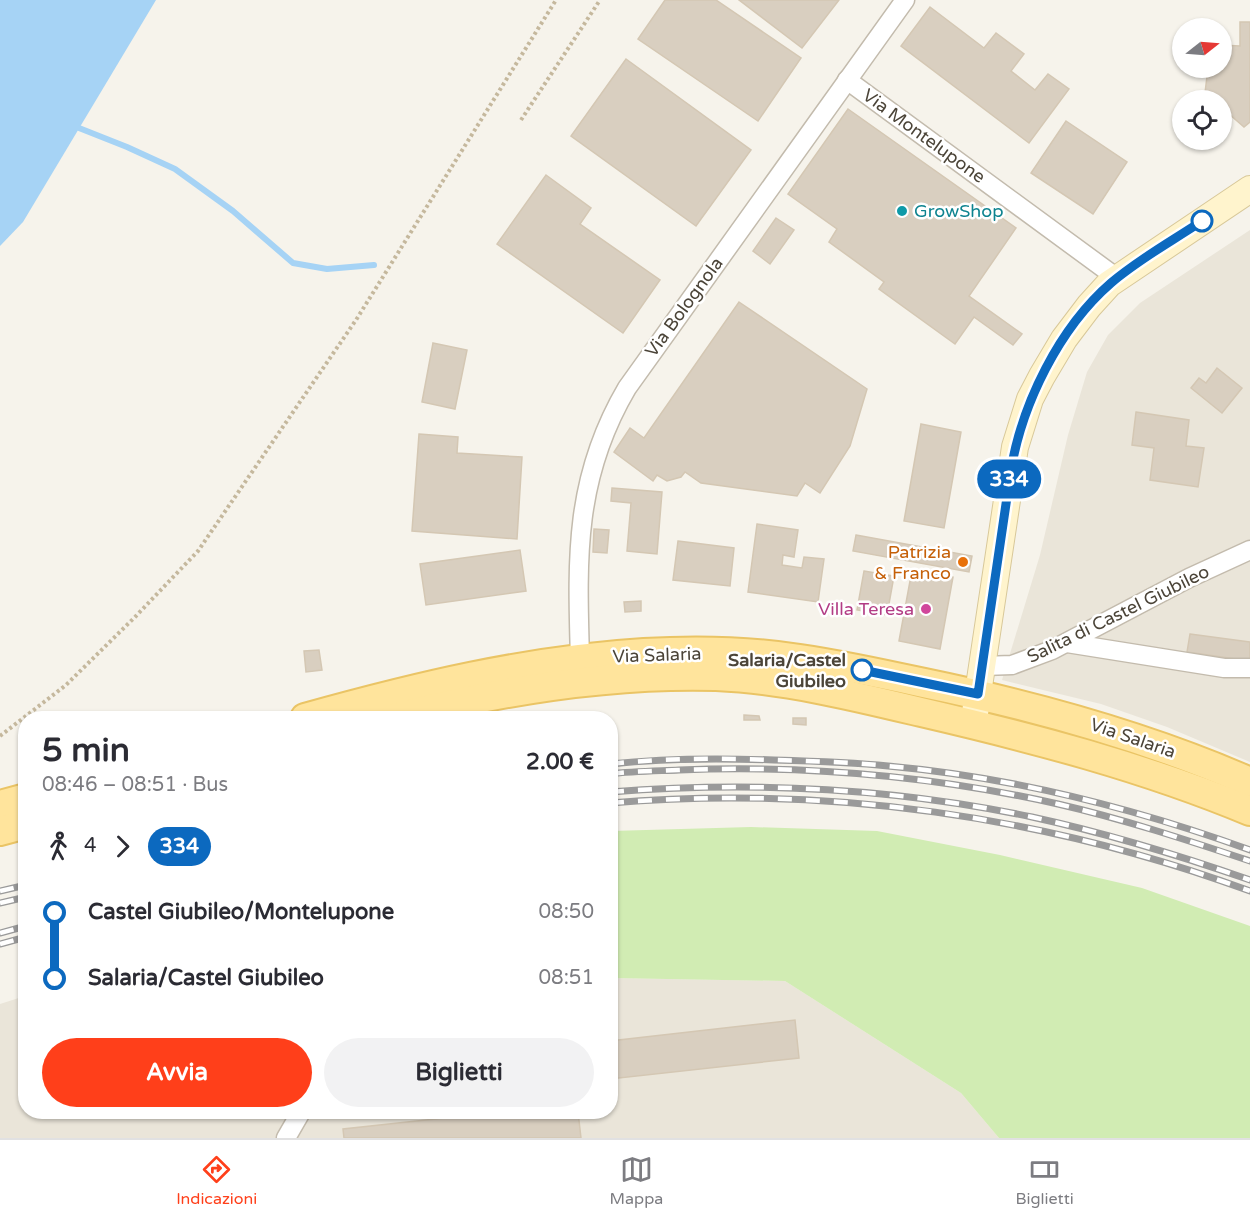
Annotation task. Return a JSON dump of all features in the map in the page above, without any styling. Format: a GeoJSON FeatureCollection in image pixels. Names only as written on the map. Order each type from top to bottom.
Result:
{"type":"FeatureCollection","features":[{"type":"Feature","properties":{"kind":"main road","name":"Via Salaria"},"geometry":{"type":"LineString","coordinates":[[331,711],[445,681],[580,658],[669,652],[775,656],[842,666],[1018,703],[1128,736],[1250,782]]}},
{"type":"Feature","properties":{"kind":"main road","name":"Via Salaria"},"geometry":{"type":"LineString","coordinates":[[428,711],[543,687],[632,678],[715,676],[802,686],[973,723],[1093,755],[1209,794],[1250,811]]}},
{"type":"Feature","properties":{"kind":"main road"},"geometry":{"type":"LineString","coordinates":[[0,805],[18,800]]}},
{"type":"Feature","properties":{"kind":"main road"},"geometry":{"type":"LineString","coordinates":[[0,831],[18,826]]}},
{"type":"Feature","properties":{"kind":"street","name":"Via Bolognola"},"geometry":{"type":"LineString","coordinates":[[580,658],[578,563],[583,508],[594,459],[613,412],[627,388],[905,0]]}},
{"type":"Feature","properties":{"kind":"street","name":"Via Montelupone"},"geometry":{"type":"LineString","coordinates":[[847,80],[1117,278]]}},
{"type":"Feature","properties":{"kind":"street"},"geometry":{"type":"LineString","coordinates":[[973,723],[1011,470],[1021,423],[1038,384],[1064,339],[1089,306],[1117,278],[1250,189]]}},
{"type":"Feature","properties":{"kind":"street","name":"Salita di Castel Giubileo"},"geometry":{"type":"LineString","coordinates":[[983,666],[1012,665],[1067,643],[1189,578],[1250,550]]}},
{"type":"Feature","properties":{"kind":"street"},"geometry":{"type":"LineString","coordinates":[[1067,643],[1224,668],[1250,668]]}},
{"type":"Feature","properties":{"kind":"street"},"geometry":{"type":"LineString","coordinates":[[286,1138],[297,1119]]}},
{"type":"Feature","properties":{"kind":"path"},"geometry":{"type":"LineString","coordinates":[[32,711],[66,685],[198,551],[356,320],[556,0]]}},
{"type":"Feature","properties":{"kind":"path"},"geometry":{"type":"LineString","coordinates":[[521,120],[600,0]]}},
{"type":"Feature","properties":{"kind":"path"},"geometry":{"type":"LineString","coordinates":[[0,736],[18,722]]}},
{"type":"Feature","properties":{"kind":"shaded area"},"geometry":{"type":"Polygon","coordinates":[[[1250,230],[1250,762],[1167,727],[1101,704],[1002,680],[1040,555],[1068,435],[1087,372],[1108,335],[1140,303],[1250,230]]]}},
{"type":"Feature","properties":{"kind":"shaded area"},"geometry":{"type":"Polygon","coordinates":[[[618,978],[785,981],[961,1093],[999,1138],[0,1138],[0,1004],[18,998],[18,1119],[618,1119],[618,978]]]}},
{"type":"Feature","properties":{"kind":"green space"},"geometry":{"type":"Polygon","coordinates":[[[751,827],[877,831],[1000,855],[1142,888],[1250,926],[1250,1138],[999,1138],[961,1093],[785,981],[618,978],[618,831],[751,827]]]}},
{"type":"Feature","properties":{"kind":"water"},"geometry":{"type":"Polygon","coordinates":[[[0,0],[156,0],[23,222],[0,246],[0,0]]]}},
{"type":"Feature","properties":{"kind":"building"},"geometry":{"type":"Polygon","coordinates":[[[665,0],[716,0],[801,58],[758,121],[638,39],[665,0]]]}},
{"type":"Feature","properties":{"kind":"building"},"geometry":{"type":"Polygon","coordinates":[[[739,0],[839,0],[802,48],[739,0]]]}},
{"type":"Feature","properties":{"kind":"building"},"geometry":{"type":"Polygon","coordinates":[[[930,7],[984,48],[996,33],[1024,54],[1011,71],[1035,90],[1048,74],[1069,89],[1029,143],[901,46],[930,7]]]}},
{"type":"Feature","properties":{"kind":"building"},"geometry":{"type":"Polygon","coordinates":[[[1240,22],[1250,22],[1250,122],[1244,127],[1232,117],[1232,90],[1205,90],[1207,78],[1232,78],[1232,46],[1240,46],[1240,22]]]}},
{"type":"Feature","properties":{"kind":"building"},"geometry":{"type":"Polygon","coordinates":[[[626,59],[751,150],[696,226],[571,136],[626,59]]]}},
{"type":"Feature","properties":{"kind":"building","name":"GrowShop"},"geometry":{"type":"Polygon","coordinates":[[[848,109],[1016,228],[969,296],[1022,334],[1013,345],[974,317],[955,344],[879,289],[884,282],[829,242],[837,229],[788,194],[848,109]]]}},
{"type":"Feature","properties":{"kind":"building"},"geometry":{"type":"Polygon","coordinates":[[[1066,121],[1127,162],[1093,214],[1031,173],[1066,121]]]}},
{"type":"Feature","properties":{"kind":"building"},"geometry":{"type":"Polygon","coordinates":[[[546,175],[591,208],[580,224],[660,280],[623,333],[497,244],[546,175]]]}},
{"type":"Feature","properties":{"kind":"building"},"geometry":{"type":"Polygon","coordinates":[[[776,218],[794,230],[770,264],[753,251],[776,218]]]}},
{"type":"Feature","properties":{"kind":"building"},"geometry":{"type":"Polygon","coordinates":[[[739,302],[867,389],[850,446],[820,493],[805,483],[797,496],[701,483],[685,472],[681,477],[667,481],[657,475],[653,481],[614,452],[630,428],[644,438],[739,302]]]}},
{"type":"Feature","properties":{"kind":"building"},"geometry":{"type":"Polygon","coordinates":[[[433,343],[467,350],[455,409],[422,402],[433,343]]]}},
{"type":"Feature","properties":{"kind":"building"},"geometry":{"type":"Polygon","coordinates":[[[1217,368],[1242,388],[1222,413],[1191,388],[1199,378],[1206,383],[1217,368]]]}},
{"type":"Feature","properties":{"kind":"building"},"geometry":{"type":"Polygon","coordinates":[[[1136,412],[1189,420],[1186,446],[1204,448],[1198,487],[1150,480],[1154,448],[1132,445],[1136,412]]]}},
{"type":"Feature","properties":{"kind":"building"},"geometry":{"type":"Polygon","coordinates":[[[921,424],[961,432],[944,528],[904,521],[921,424]]]}},
{"type":"Feature","properties":{"kind":"building"},"geometry":{"type":"Polygon","coordinates":[[[419,434],[458,437],[457,453],[522,457],[517,539],[412,531],[419,434]]]}},
{"type":"Feature","properties":{"kind":"building"},"geometry":{"type":"Polygon","coordinates":[[[612,488],[662,492],[657,554],[627,551],[631,503],[611,501],[612,488]]]}},
{"type":"Feature","properties":{"kind":"building"},"geometry":{"type":"Polygon","coordinates":[[[757,524],[798,530],[794,557],[783,555],[782,565],[802,568],[804,557],[824,559],[818,602],[748,592],[757,524]]]}},
{"type":"Feature","properties":{"kind":"building"},"geometry":{"type":"Polygon","coordinates":[[[594,529],[609,530],[607,553],[593,552],[594,529]]]}},
{"type":"Feature","properties":{"kind":"building"},"geometry":{"type":"Polygon","coordinates":[[[856,535],[972,556],[969,572],[853,551],[856,535]]]}},
{"type":"Feature","properties":{"kind":"building"},"geometry":{"type":"Polygon","coordinates":[[[678,541],[734,548],[730,586],[673,580],[678,541]]]}},
{"type":"Feature","properties":{"kind":"building"},"geometry":{"type":"Polygon","coordinates":[[[520,550],[526,591],[426,605],[420,564],[520,550]]]}},
{"type":"Feature","properties":{"kind":"building","name":"Villa Teresa"},"geometry":{"type":"Polygon","coordinates":[[[912,570],[953,577],[940,649],[899,641],[912,570]]]}},
{"type":"Feature","properties":{"kind":"building"},"geometry":{"type":"Polygon","coordinates":[[[864,571],[894,576],[887,615],[857,610],[864,571]]]}},
{"type":"Feature","properties":{"kind":"building"},"geometry":{"type":"Polygon","coordinates":[[[641,601],[641,611],[625,612],[624,602],[641,601]]]}},
{"type":"Feature","properties":{"kind":"building"},"geometry":{"type":"Polygon","coordinates":[[[1190,634],[1250,642],[1250,661],[1187,652],[1190,634]]]}},
{"type":"Feature","properties":{"kind":"building"},"geometry":{"type":"Polygon","coordinates":[[[319,650],[322,670],[306,672],[304,651],[319,650]]]}},
{"type":"Feature","properties":{"kind":"building"},"geometry":{"type":"Polygon","coordinates":[[[744,715],[759,716],[760,720],[744,720],[744,715]]]}},
{"type":"Feature","properties":{"kind":"building"},"geometry":{"type":"Polygon","coordinates":[[[793,718],[806,718],[806,725],[793,724],[793,718]]]}},
{"type":"Feature","properties":{"kind":"building"},"geometry":{"type":"Polygon","coordinates":[[[795,1020],[799,1058],[618,1078],[618,1040],[795,1020]]]}},
{"type":"Feature","properties":{"kind":"building"},"geometry":{"type":"Polygon","coordinates":[[[435,1119],[579,1119],[581,1138],[344,1138],[343,1129],[435,1119]]]}},
{"type":"Feature","properties":{"kind":"waterway"},"geometry":{"type":"LineString","coordinates":[[79,128],[175,169],[233,211],[293,263],[327,269],[374,265]]}},
{"type":"Feature","properties":{"kind":"railway"},"geometry":{"type":"LineString","coordinates":[[618,763],[754,759],[817,761],[934,771],[1072,796],[1162,821],[1250,850]]}},
{"type":"Feature","properties":{"kind":"railway"},"geometry":{"type":"LineString","coordinates":[[618,773],[774,769],[870,775],[964,786],[1082,810],[1155,830],[1250,861]]}},
{"type":"Feature","properties":{"kind":"railway"},"geometry":{"type":"LineString","coordinates":[[618,792],[769,787],[875,793],[928,799],[1032,817],[1115,837],[1250,880]]}},
{"type":"Feature","properties":{"kind":"railway"},"geometry":{"type":"LineString","coordinates":[[618,803],[692,799],[773,799],[855,803],[935,812],[1015,825],[1095,843],[1173,865],[1250,891]]}},
{"type":"Feature","properties":{"kind":"railway"},"geometry":{"type":"LineString","coordinates":[[0,891],[18,887]]}},
{"type":"Feature","properties":{"kind":"railway"},"geometry":{"type":"LineString","coordinates":[[0,903],[18,899]]}},
{"type":"Feature","properties":{"kind":"railway"},"geometry":{"type":"LineString","coordinates":[[0,933],[18,928]]}},
{"type":"Feature","properties":{"kind":"railway"},"geometry":{"type":"LineString","coordinates":[[0,944],[18,939]]}},
{"type":"Feature","properties":{"kind":"bus line","name":"334"},"geometry":{"type":"LineString","coordinates":[[862,670],[978,694],[1015,447],[1030,399],[1064,339],[1103,290],[1132,267],[1202,221]]}},
{"type":"Feature","properties":{"kind":"place","name":"GrowShop"},"geometry":{"type":"Point","coordinates":[902,211]}},
{"type":"Feature","properties":{"kind":"place","name":"Patrizia & Franco"},"geometry":{"type":"Point","coordinates":[963,562]}},
{"type":"Feature","properties":{"kind":"place","name":"Villa Teresa"},"geometry":{"type":"Point","coordinates":[926,609]}},
{"type":"Feature","properties":{"kind":"place","name":"Salaria/Castel Giubileo"},"geometry":{"type":"Point","coordinates":[862,670]}}]}
